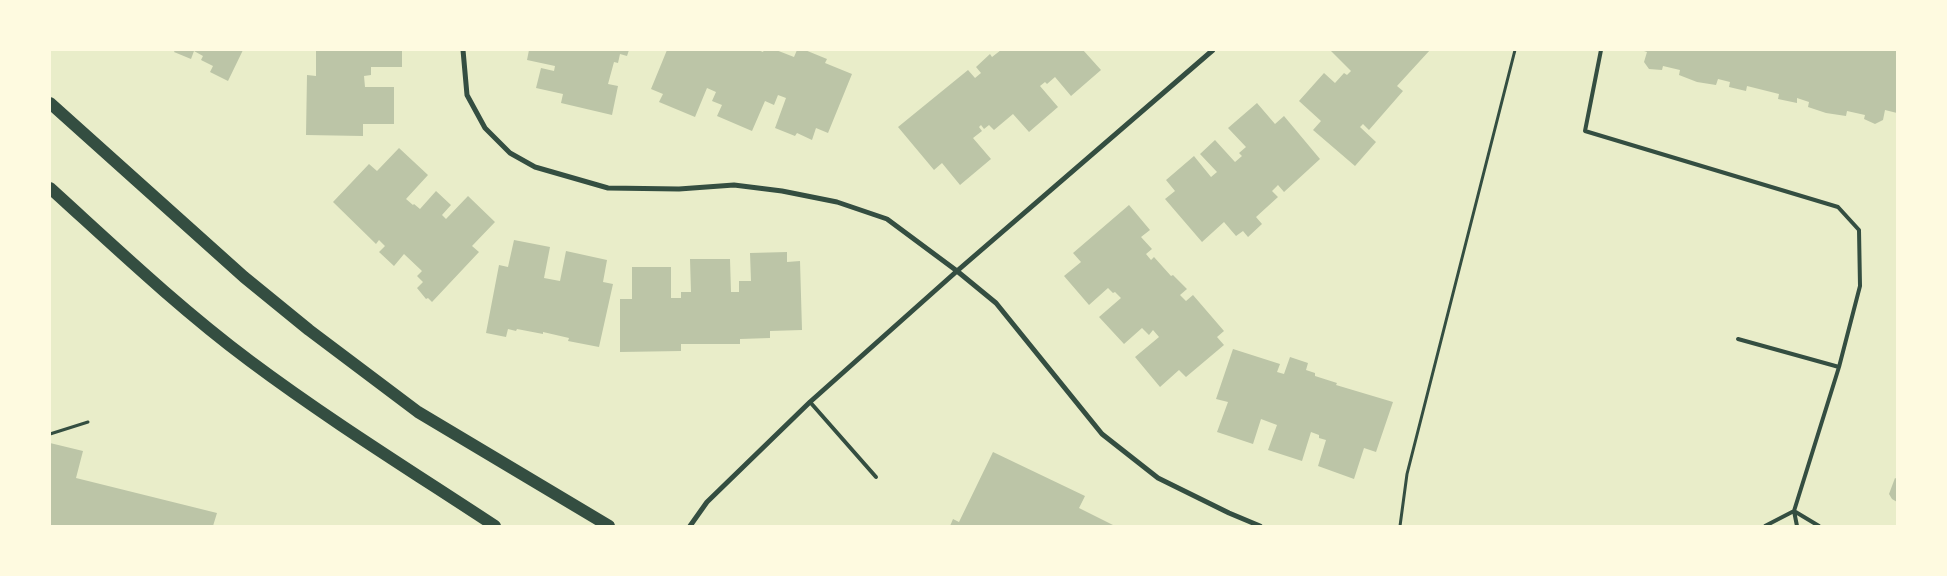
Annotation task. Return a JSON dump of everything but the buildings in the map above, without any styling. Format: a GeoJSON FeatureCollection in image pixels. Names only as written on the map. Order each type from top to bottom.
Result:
{"type":"FeatureCollection","features":[{"type":"Feature","properties":{"kind":"main road"},"geometry":{"type":"LineString","coordinates":[[50,103],[244,277],[309,330],[418,412],[609,526]]}},
{"type":"Feature","properties":{"kind":"main road"},"geometry":{"type":"LineString","coordinates":[[50,188],[183,309],[250,361],[301,398],[495,526]]}},
{"type":"Feature","properties":{"kind":"street"},"geometry":{"type":"LineString","coordinates":[[462,50],[467,95],[485,128],[510,153],[536,167],[608,188],[678,189],[734,185],[782,191],[837,202],[887,219],[957,271],[996,303],[1102,434],[1158,478],[1229,514],[1260,526]]}},
{"type":"Feature","properties":{"kind":"street"},"geometry":{"type":"LineString","coordinates":[[690,526],[707,502],[810,402],[957,271],[1213,50]]}},
{"type":"Feature","properties":{"kind":"lane"},"geometry":{"type":"LineString","coordinates":[[1602,50],[1585,131],[1838,207],[1859,230],[1860,286],[1839,367],[1794,511],[1797,526]]}},
{"type":"Feature","properties":{"kind":"lane"},"geometry":{"type":"LineString","coordinates":[[1738,340],[1839,367]]}},
{"type":"Feature","properties":{"kind":"lane"},"geometry":{"type":"LineString","coordinates":[[810,402],[876,477]]}},
{"type":"Feature","properties":{"kind":"lane"},"geometry":{"type":"LineString","coordinates":[[1764,526],[1794,511]]}},
{"type":"Feature","properties":{"kind":"lane"},"geometry":{"type":"LineString","coordinates":[[1794,511],[1819,526]]}},
{"type":"Feature","properties":{"kind":"path"},"geometry":{"type":"LineString","coordinates":[[1400,526],[1407,474],[1515,50]]}},
{"type":"Feature","properties":{"kind":"path"},"geometry":{"type":"LineString","coordinates":[[50,434],[88,422]]}}]}
